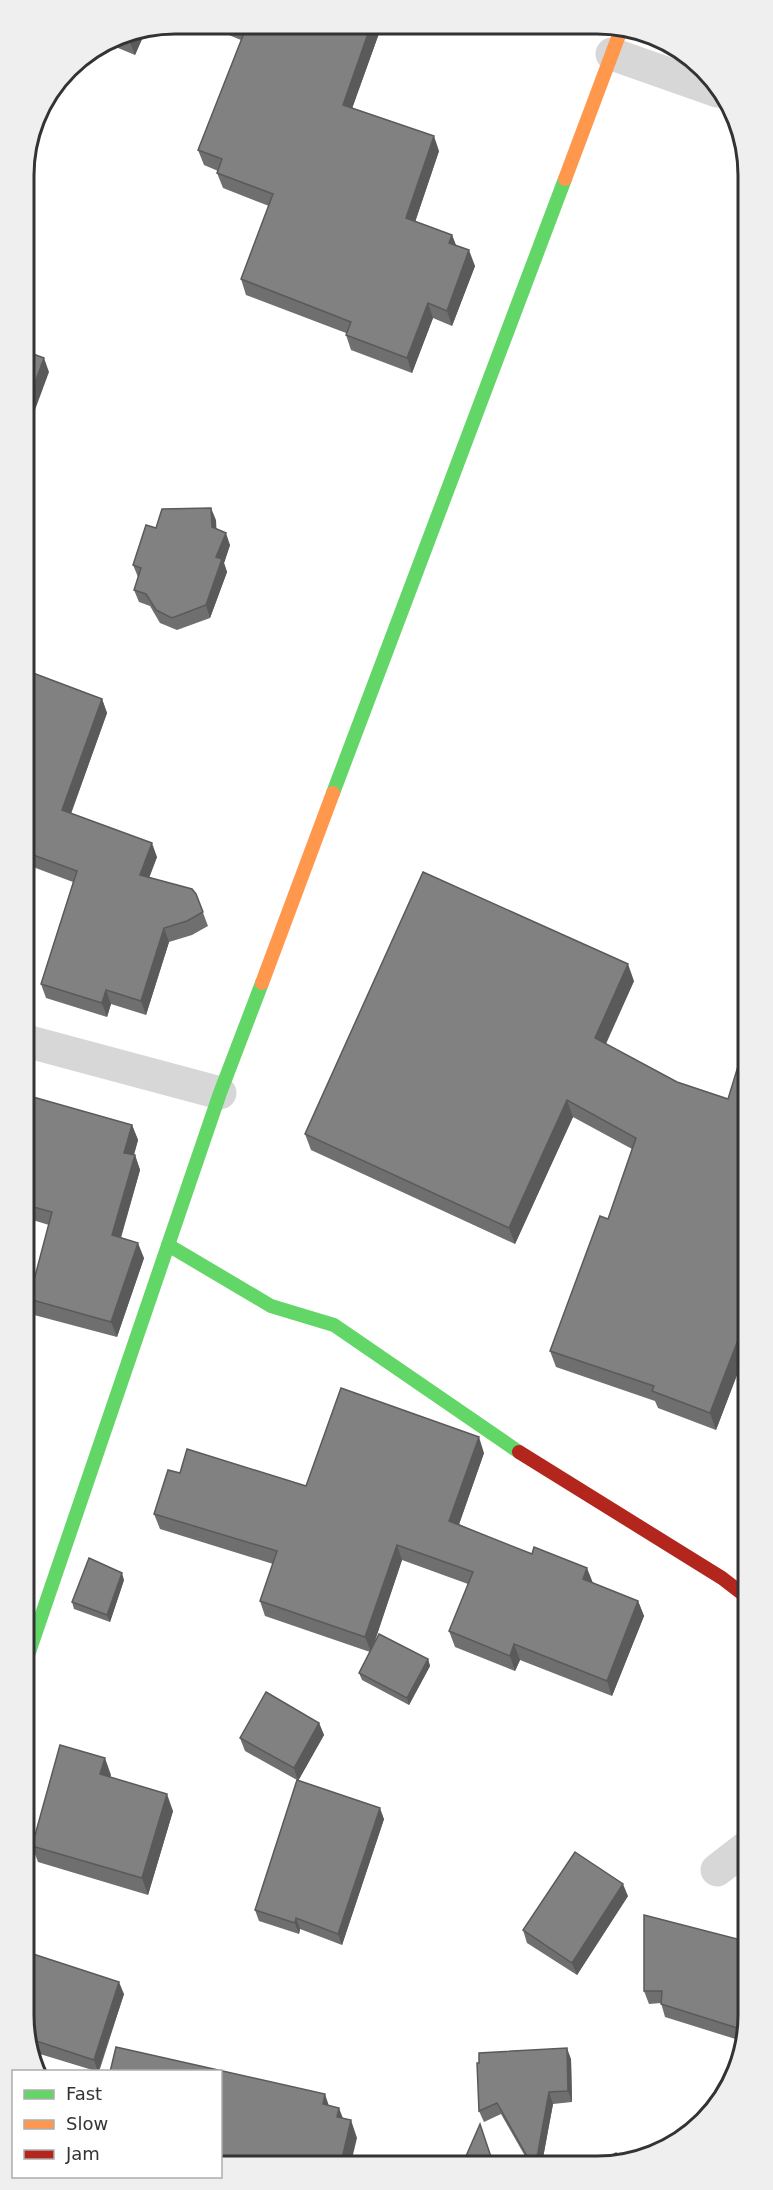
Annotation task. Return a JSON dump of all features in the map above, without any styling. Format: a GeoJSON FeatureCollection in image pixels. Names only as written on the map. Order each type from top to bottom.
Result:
{"type":"FeatureCollection","features":[{"type":"Feature","properties":{"kind":"street"},"geometry":{"type":"LineString","coordinates":[[34,1637],[220,1093],[617,40],[704,85]]}},
{"type":"Feature","properties":{"kind":"street"},"geometry":{"type":"LineString","coordinates":[[35,1043],[220,1093]]}},
{"type":"Feature","properties":{"kind":"street"},"geometry":{"type":"LineString","coordinates":[[168,1245],[271,1306],[334,1325],[535,1463],[722,1578],[738,1590]]}},
{"type":"Feature","properties":{"kind":"street"},"geometry":{"type":"LineString","coordinates":[[717,1870],[738,1854]]}},
{"type":"Feature","properties":{"kind":"building"},"geometry":{"type":"Polygon","coordinates":[[[244,34],[368,34],[343,105],[434,136],[406,218],[452,235],[449,243],[469,250],[447,311],[428,303],[407,358],[346,335],[351,322],[241,279],[273,194],[217,173],[222,159],[198,150],[244,34]]]}},
{"type":"Feature","properties":{"kind":"building"},"geometry":{"type":"Polygon","coordinates":[[[35,355],[44,358],[35,383],[35,355]]]}},
{"type":"Feature","properties":{"kind":"building"},"geometry":{"type":"Polygon","coordinates":[[[211,508],[212,527],[226,533],[216,557],[222,559],[206,605],[172,618],[156,610],[146,594],[134,590],[141,568],[133,565],[146,525],[156,528],[162,509],[211,508]]]}},
{"type":"Feature","properties":{"kind":"building"},"geometry":{"type":"Polygon","coordinates":[[[35,674],[102,699],[62,810],[152,843],[140,875],[192,889],[203,912],[187,921],[164,928],[141,1001],[106,990],[102,1003],[41,984],[77,871],[35,856],[35,674]]]}},
{"type":"Feature","properties":{"kind":"building"},"geometry":{"type":"Polygon","coordinates":[[[423,872],[628,964],[595,1038],[677,1082],[728,1099],[738,1066],[738,1340],[710,1413],[652,1391],[654,1386],[550,1351],[600,1216],[608,1219],[636,1138],[567,1100],[509,1228],[305,1134],[423,872]]]}},
{"type":"Feature","properties":{"kind":"building"},"geometry":{"type":"Polygon","coordinates":[[[34,1097],[132,1125],[124,1153],[135,1155],[112,1235],[138,1243],[111,1322],[34,1301],[34,1279],[52,1212],[34,1207],[34,1097]]]}},
{"type":"Feature","properties":{"kind":"building"},"geometry":{"type":"Polygon","coordinates":[[[341,1388],[479,1437],[449,1521],[532,1554],[534,1547],[587,1568],[583,1579],[638,1601],[607,1681],[514,1644],[510,1656],[449,1631],[473,1572],[397,1545],[365,1637],[260,1601],[277,1551],[154,1514],[168,1470],[180,1473],[187,1449],[306,1486],[341,1388]]]}},
{"type":"Feature","properties":{"kind":"building"},"geometry":{"type":"Polygon","coordinates":[[[89,1558],[122,1573],[107,1615],[72,1602],[89,1558]]]}},
{"type":"Feature","properties":{"kind":"building"},"geometry":{"type":"Polygon","coordinates":[[[379,1634],[428,1659],[407,1698],[359,1673],[379,1634]]]}},
{"type":"Feature","properties":{"kind":"building"},"geometry":{"type":"Polygon","coordinates":[[[266,1692],[319,1723],[294,1768],[240,1738],[266,1692]]]}},
{"type":"Feature","properties":{"kind":"building"},"geometry":{"type":"Polygon","coordinates":[[[60,1745],[105,1758],[100,1774],[167,1794],[142,1878],[34,1847],[34,1838],[60,1745]]]}},
{"type":"Feature","properties":{"kind":"building"},"geometry":{"type":"Polygon","coordinates":[[[297,1780],[380,1808],[338,1934],[296,1918],[295,1923],[255,1910],[297,1780]]]}},
{"type":"Feature","properties":{"kind":"building"},"geometry":{"type":"Polygon","coordinates":[[[575,1852],[623,1884],[572,1963],[523,1930],[575,1852]]]}},
{"type":"Feature","properties":{"kind":"building"},"geometry":{"type":"Polygon","coordinates":[[[644,1915],[738,1939],[738,2028],[661,2004],[662,1991],[644,1991],[644,1915]]]}},
{"type":"Feature","properties":{"kind":"building"},"geometry":{"type":"Polygon","coordinates":[[[34,1954],[119,1982],[94,2060],[37,2041],[34,2015],[34,1954]]]}},
{"type":"Feature","properties":{"kind":"building"},"geometry":{"type":"Polygon","coordinates":[[[116,2047],[218,2070],[110,2070],[116,2047]]]}},
{"type":"Feature","properties":{"kind":"building"},"geometry":{"type":"Polygon","coordinates":[[[567,2048],[568,2091],[549,2092],[537,2156],[527,2156],[497,2103],[479,2111],[477,2063],[479,2063],[479,2053],[567,2048]]]}},
{"type":"Feature","properties":{"kind":"building"},"geometry":{"type":"Polygon","coordinates":[[[222,2071],[325,2094],[323,2104],[339,2108],[337,2117],[351,2120],[343,2156],[222,2156],[222,2071]]]}},
{"type":"Feature","properties":{"kind":"building"},"geometry":{"type":"Polygon","coordinates":[[[480,2124],[491,2156],[466,2156],[480,2124]]]}},
{"type":"Feature","properties":{"kind":"traffic: fast"},"geometry":{"type":"LineString","coordinates":[[333,793],[565,179]]}},
{"type":"Feature","properties":{"kind":"traffic: fast"},"geometry":{"type":"LineString","coordinates":[[34,1637],[220,1093],[262,983]]}},
{"type":"Feature","properties":{"kind":"traffic: fast"},"geometry":{"type":"LineString","coordinates":[[168,1245],[271,1306],[334,1325],[519,1452]]}},
{"type":"Feature","properties":{"kind":"traffic: slow"},"geometry":{"type":"LineString","coordinates":[[565,179],[619,36]]}},
{"type":"Feature","properties":{"kind":"traffic: slow"},"geometry":{"type":"LineString","coordinates":[[262,983],[333,793]]}},
{"type":"Feature","properties":{"kind":"traffic: jam"},"geometry":{"type":"LineString","coordinates":[[519,1452],[722,1578],[738,1590]]}}]}
